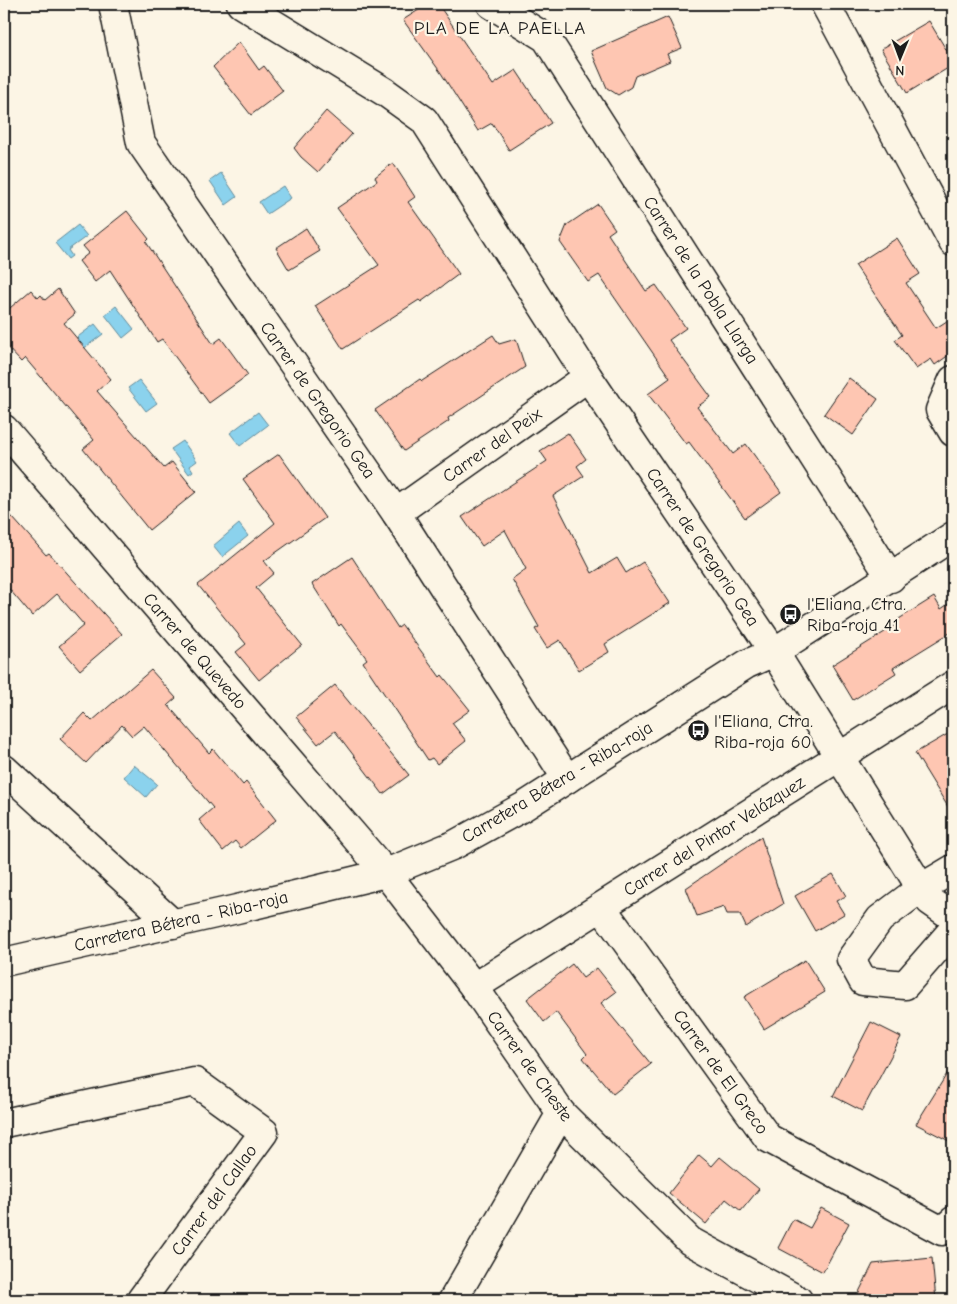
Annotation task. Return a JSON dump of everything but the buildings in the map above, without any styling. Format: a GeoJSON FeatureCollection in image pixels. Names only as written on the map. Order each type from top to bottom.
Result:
{"type":"FeatureCollection","features":[{"type":"Feature","properties":{"kind":"street","name":"Carrer de Gregorio Gea"},"geometry":{"type":"LineString","coordinates":[[113,4],[141,143],[396,513],[567,779]]}},
{"type":"Feature","properties":{"kind":"street","name":"Carrer de Gregorio Gea"},"geometry":{"type":"LineString","coordinates":[[240,4],[385,92],[424,120],[588,377],[774,652],[921,888],[930,901],[953,917]]}},
{"type":"Feature","properties":{"kind":"street","name":"Carrer de la Pobla Llarga"},"geometry":{"type":"LineString","coordinates":[[491,4],[546,38],[891,578]]}},
{"type":"Feature","properties":{"kind":"street"},"geometry":{"type":"LineString","coordinates":[[825,4],[953,242]]}},
{"type":"Feature","properties":{"kind":"street","name":"Carrer del Peix"},"geometry":{"type":"LineString","coordinates":[[396,513],[588,377]]}},
{"type":"Feature","properties":{"kind":"street"},"geometry":{"type":"LineString","coordinates":[[953,380],[940,410],[953,432]]}},
{"type":"Feature","properties":{"kind":"street","name":"Carrer de Quevedo"},"geometry":{"type":"LineString","coordinates":[[4,429],[386,873]]}},
{"type":"Feature","properties":{"kind":"street","name":"Carretera Bétera - Riba-roja"},"geometry":{"type":"LineString","coordinates":[[4,962],[386,873],[454,845],[523,807],[747,664],[774,652],[891,578],[953,536]]}},
{"type":"Feature","properties":{"kind":"street","name":"Carrer del Pintor Velázquez"},"geometry":{"type":"LineString","coordinates":[[474,987],[953,685]]}},
{"type":"Feature","properties":{"kind":"street"},"geometry":{"type":"LineString","coordinates":[[4,769],[173,924]]}},
{"type":"Feature","properties":{"kind":"street"},"geometry":{"type":"LineString","coordinates":[[953,869],[921,888],[880,919],[851,959],[864,981],[905,985],[953,930]]}},
{"type":"Feature","properties":{"kind":"street","name":"Carrer de Cheste"},"geometry":{"type":"LineString","coordinates":[[386,873],[474,987],[561,1113],[690,1241],[793,1299]]}},
{"type":"Feature","properties":{"kind":"street","name":"Carrer de El Greco"},"geometry":{"type":"LineString","coordinates":[[602,908],[768,1138],[942,1231],[953,1221]]}},
{"type":"Feature","properties":{"kind":"street","name":"Carrer del Callao"},"geometry":{"type":"LineString","coordinates":[[4,1123],[195,1082],[264,1132],[141,1300]]}},
{"type":"Feature","properties":{"kind":"street"},"geometry":{"type":"LineString","coordinates":[[453,1300],[561,1113]]}},
{"type":"Feature","properties":{"kind":"water"},"geometry":{"type":"Polygon","coordinates":[[[221,173],[237,197],[226,205],[210,181],[221,173]]]}},
{"type":"Feature","properties":{"kind":"water"},"geometry":{"type":"Polygon","coordinates":[[[283,186],[291,198],[267,214],[259,202],[283,186]]]}},
{"type":"Feature","properties":{"kind":"water"},"geometry":{"type":"Polygon","coordinates":[[[78,225],[87,236],[68,250],[72,256],[68,259],[55,243],[78,225]]]}},
{"type":"Feature","properties":{"kind":"water"},"geometry":{"type":"Polygon","coordinates":[[[116,306],[134,329],[123,338],[105,315],[116,306]]]}},
{"type":"Feature","properties":{"kind":"water"},"geometry":{"type":"Polygon","coordinates":[[[95,324],[103,334],[79,352],[71,342],[95,324]]]}},
{"type":"Feature","properties":{"kind":"water"},"geometry":{"type":"Polygon","coordinates":[[[139,380],[157,403],[146,411],[128,388],[139,380]]]}},
{"type":"Feature","properties":{"kind":"water"},"geometry":{"type":"Polygon","coordinates":[[[258,412],[268,425],[240,446],[230,433],[258,412]]]}},
{"type":"Feature","properties":{"kind":"water"},"geometry":{"type":"Polygon","coordinates":[[[183,441],[197,461],[190,466],[193,471],[189,474],[171,449],[183,441]]]}},
{"type":"Feature","properties":{"kind":"water"},"geometry":{"type":"Polygon","coordinates":[[[239,524],[248,536],[222,557],[213,546],[239,524]]]}},
{"type":"Feature","properties":{"kind":"water"},"geometry":{"type":"Polygon","coordinates":[[[134,765],[157,784],[146,797],[124,777],[134,765]]]}},
{"type":"Feature","properties":{"kind":"place","name":"l'Eliana, Ctra. Riba-roja 41"},"geometry":{"type":"Point","coordinates":[791,614]}},
{"type":"Feature","properties":{"kind":"place","name":"l'Eliana, Ctra. Riba-roja 60"},"geometry":{"type":"Point","coordinates":[698,731]}},
{"type":"Feature","properties":{"kind":"district","name":"PLA DE LA PAELLA"},"geometry":{"type":"Point","coordinates":[500,27]}}]}
